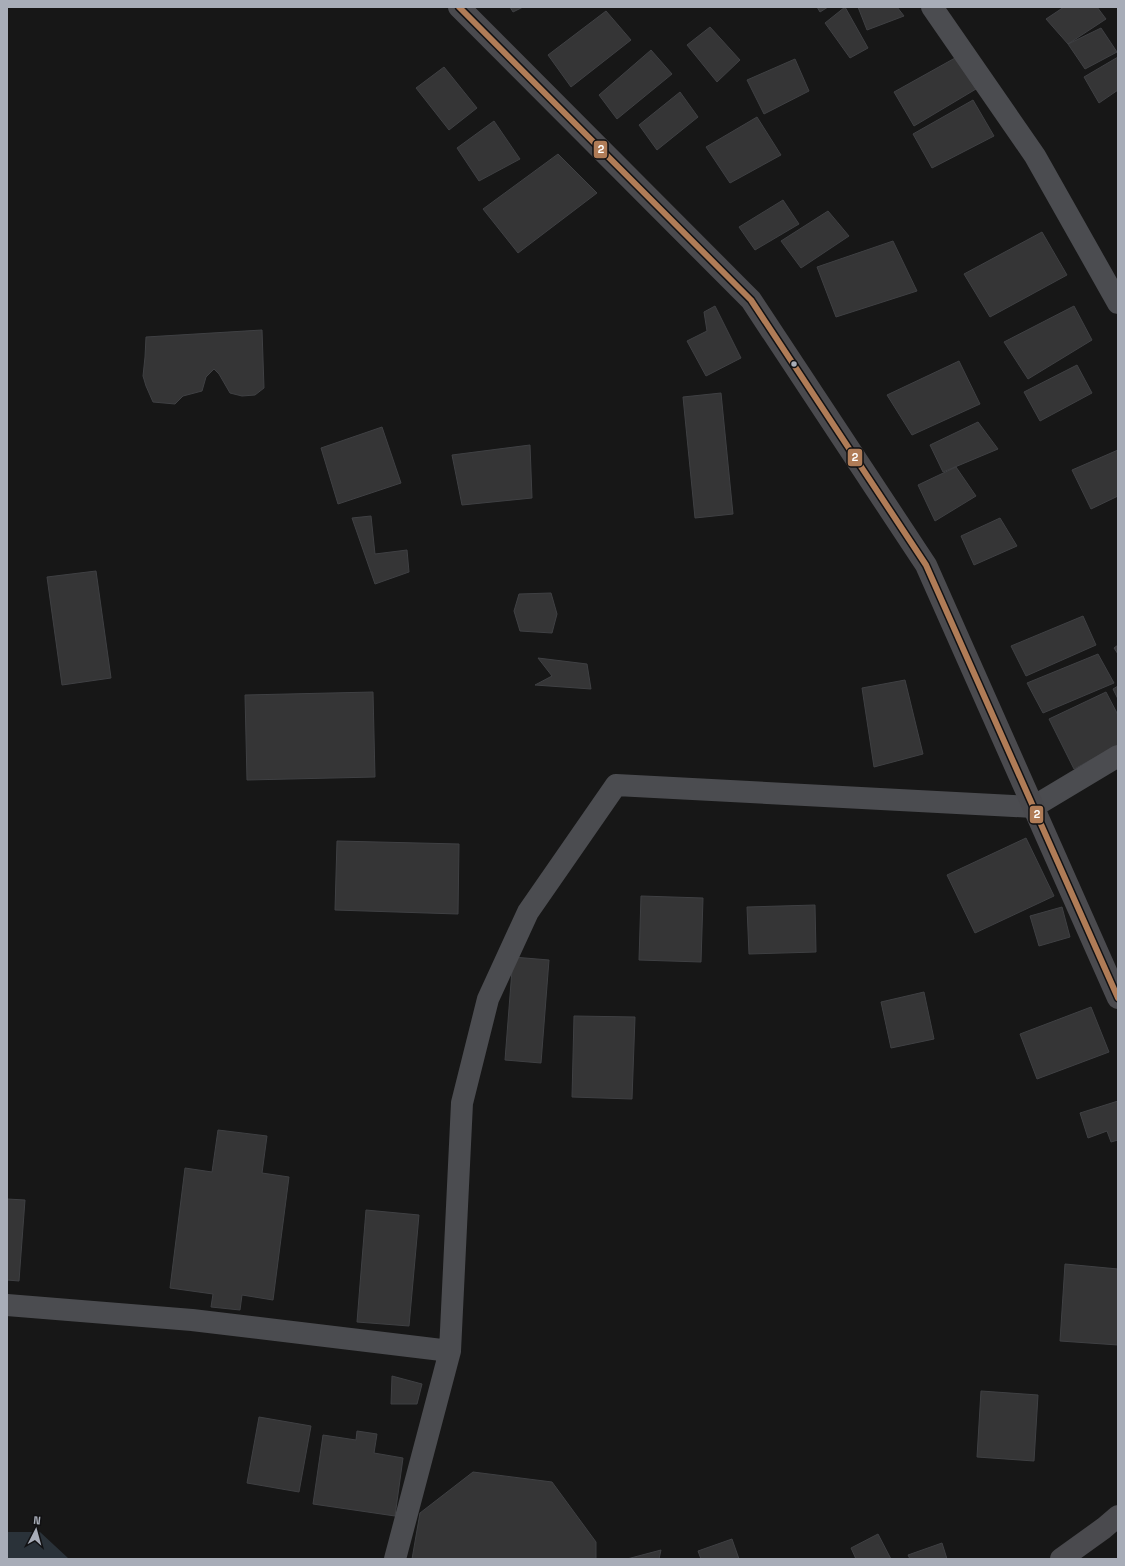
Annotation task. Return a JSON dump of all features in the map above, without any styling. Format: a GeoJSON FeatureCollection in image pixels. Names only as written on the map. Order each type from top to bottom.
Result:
{"type":"FeatureCollection","features":[{"type":"Feature","properties":{"kind":"main road"},"geometry":{"type":"LineString","coordinates":[[459,7],[751,300],[926,565],[1118,998]]}},
{"type":"Feature","properties":{"kind":"main road"},"geometry":{"type":"LineString","coordinates":[[1060,1559],[1104,1528],[1118,1516]]}},
{"type":"Feature","properties":{"kind":"street"},"geometry":{"type":"LineString","coordinates":[[932,7],[1034,156],[1118,303]]}},
{"type":"Feature","properties":{"kind":"street"},"geometry":{"type":"LineString","coordinates":[[395,1559],[450,1351],[462,1103],[488,999],[528,912],[616,784],[1033,807],[1118,756]]}},
{"type":"Feature","properties":{"kind":"street"},"geometry":{"type":"LineString","coordinates":[[7,1305],[192,1320],[450,1351]]}},
{"type":"Feature","properties":{"kind":"shaded area"},"geometry":{"type":"Polygon","coordinates":[[[7,1532],[40,1532],[68,1558],[72,1559],[7,1559],[7,1532]]]}},
{"type":"Feature","properties":{"kind":"building"},"geometry":{"type":"Polygon","coordinates":[[[510,7],[523,7],[513,12],[510,7]]]}},
{"type":"Feature","properties":{"kind":"building"},"geometry":{"type":"Polygon","coordinates":[[[817,7],[828,7],[820,12],[817,7]]]}},
{"type":"Feature","properties":{"kind":"building"},"geometry":{"type":"Polygon","coordinates":[[[845,7],[868,48],[850,58],[825,23],[845,7]]]}},
{"type":"Feature","properties":{"kind":"building"},"geometry":{"type":"Polygon","coordinates":[[[858,7],[897,7],[904,16],[867,30],[858,7]]]}},
{"type":"Feature","properties":{"kind":"building"},"geometry":{"type":"Polygon","coordinates":[[[1064,7],[1097,7],[1106,19],[1068,44],[1046,19],[1064,7]]]}},
{"type":"Feature","properties":{"kind":"building"},"geometry":{"type":"Polygon","coordinates":[[[606,11],[631,40],[571,87],[548,55],[606,11]]]}},
{"type":"Feature","properties":{"kind":"building"},"geometry":{"type":"Polygon","coordinates":[[[710,27],[740,60],[717,82],[687,45],[710,27]]]}},
{"type":"Feature","properties":{"kind":"building"},"geometry":{"type":"Polygon","coordinates":[[[1101,28],[1117,52],[1085,69],[1068,44],[1101,28]]]}},
{"type":"Feature","properties":{"kind":"building"},"geometry":{"type":"Polygon","coordinates":[[[651,50],[672,74],[617,119],[599,95],[651,50]]]}},
{"type":"Feature","properties":{"kind":"building"},"geometry":{"type":"Polygon","coordinates":[[[1118,57],[1118,90],[1099,103],[1084,77],[1118,57]]]}},
{"type":"Feature","properties":{"kind":"building"},"geometry":{"type":"Polygon","coordinates":[[[955,58],[976,89],[914,126],[894,92],[955,58]]]}},
{"type":"Feature","properties":{"kind":"building"},"geometry":{"type":"Polygon","coordinates":[[[795,59],[809,91],[764,114],[747,80],[795,59]]]}},
{"type":"Feature","properties":{"kind":"building"},"geometry":{"type":"Polygon","coordinates":[[[444,67],[477,108],[449,130],[416,88],[444,67]]]}},
{"type":"Feature","properties":{"kind":"building"},"geometry":{"type":"Polygon","coordinates":[[[680,92],[698,117],[657,150],[639,125],[680,92]]]}},
{"type":"Feature","properties":{"kind":"building"},"geometry":{"type":"Polygon","coordinates":[[[973,100],[994,136],[932,168],[913,134],[973,100]]]}},
{"type":"Feature","properties":{"kind":"building"},"geometry":{"type":"Polygon","coordinates":[[[757,117],[781,155],[730,183],[706,147],[757,117]]]}},
{"type":"Feature","properties":{"kind":"building"},"geometry":{"type":"Polygon","coordinates":[[[494,121],[520,159],[479,181],[457,148],[494,121]]]}},
{"type":"Feature","properties":{"kind":"building"},"geometry":{"type":"Polygon","coordinates":[[[558,154],[597,193],[518,253],[483,209],[558,154]]]}},
{"type":"Feature","properties":{"kind":"building"},"geometry":{"type":"Polygon","coordinates":[[[783,200],[799,224],[755,250],[739,227],[783,200]]]}},
{"type":"Feature","properties":{"kind":"building"},"geometry":{"type":"Polygon","coordinates":[[[828,211],[849,236],[801,268],[781,241],[828,211]]]}},
{"type":"Feature","properties":{"kind":"building"},"geometry":{"type":"Polygon","coordinates":[[[1042,232],[1067,275],[990,317],[964,274],[1042,232]]]}},
{"type":"Feature","properties":{"kind":"building"},"geometry":{"type":"Polygon","coordinates":[[[893,241],[917,291],[836,317],[817,267],[893,241]]]}},
{"type":"Feature","properties":{"kind":"building"},"geometry":{"type":"Polygon","coordinates":[[[715,306],[741,358],[706,376],[687,341],[707,331],[704,312],[715,306]]]}},
{"type":"Feature","properties":{"kind":"building"},"geometry":{"type":"Polygon","coordinates":[[[1074,306],[1092,340],[1028,379],[1004,342],[1074,306]]]}},
{"type":"Feature","properties":{"kind":"building"},"geometry":{"type":"Polygon","coordinates":[[[262,330],[264,388],[255,395],[242,396],[230,393],[219,374],[214,369],[206,377],[202,391],[183,396],[175,404],[153,402],[143,376],[146,337],[262,330]]]}},
{"type":"Feature","properties":{"kind":"building"},"geometry":{"type":"Polygon","coordinates":[[[959,361],[980,404],[912,435],[887,395],[959,361]]]}},
{"type":"Feature","properties":{"kind":"building"},"geometry":{"type":"Polygon","coordinates":[[[1077,365],[1092,393],[1040,421],[1024,392],[1077,365]]]}},
{"type":"Feature","properties":{"kind":"building"},"geometry":{"type":"Polygon","coordinates":[[[721,393],[733,514],[695,518],[683,397],[721,393]]]}},
{"type":"Feature","properties":{"kind":"building"},"geometry":{"type":"Polygon","coordinates":[[[978,422],[998,449],[943,472],[930,445],[978,422]]]}},
{"type":"Feature","properties":{"kind":"building"},"geometry":{"type":"Polygon","coordinates":[[[382,427],[401,483],[338,504],[321,448],[382,427]]]}},
{"type":"Feature","properties":{"kind":"building"},"geometry":{"type":"Polygon","coordinates":[[[530,445],[532,498],[462,505],[452,455],[530,445]]]}},
{"type":"Feature","properties":{"kind":"building"},"geometry":{"type":"Polygon","coordinates":[[[1118,450],[1118,496],[1091,509],[1072,470],[1118,450]]]}},
{"type":"Feature","properties":{"kind":"building"},"geometry":{"type":"Polygon","coordinates":[[[956,467],[976,496],[935,521],[918,485],[956,467]]]}},
{"type":"Feature","properties":{"kind":"building"},"geometry":{"type":"Polygon","coordinates":[[[371,516],[375,554],[407,550],[409,572],[375,584],[352,518],[371,516]]]}},
{"type":"Feature","properties":{"kind":"building"},"geometry":{"type":"Polygon","coordinates":[[[1000,518],[1017,546],[974,565],[961,536],[1000,518]]]}},
{"type":"Feature","properties":{"kind":"building"},"geometry":{"type":"Polygon","coordinates":[[[96,571],[111,678],[62,685],[47,577],[96,571]]]}},
{"type":"Feature","properties":{"kind":"building"},"geometry":{"type":"Polygon","coordinates":[[[551,593],[557,614],[552,633],[520,631],[514,611],[519,594],[551,593]]]}},
{"type":"Feature","properties":{"kind":"building"},"geometry":{"type":"Polygon","coordinates":[[[1083,616],[1096,645],[1026,676],[1011,646],[1083,616]]]}},
{"type":"Feature","properties":{"kind":"building"},"geometry":{"type":"Polygon","coordinates":[[[1118,645],[1118,654],[1114,648],[1118,645]]]}},
{"type":"Feature","properties":{"kind":"building"},"geometry":{"type":"Polygon","coordinates":[[[1098,654],[1114,683],[1043,713],[1027,683],[1098,654]]]}},
{"type":"Feature","properties":{"kind":"building"},"geometry":{"type":"Polygon","coordinates":[[[538,658],[587,664],[591,689],[535,685],[552,676],[538,658]]]}},
{"type":"Feature","properties":{"kind":"building"},"geometry":{"type":"Polygon","coordinates":[[[905,680],[923,754],[874,767],[862,688],[905,680]]]}},
{"type":"Feature","properties":{"kind":"building"},"geometry":{"type":"Polygon","coordinates":[[[1118,686],[1118,699],[1113,689],[1118,686]]]}},
{"type":"Feature","properties":{"kind":"building"},"geometry":{"type":"Polygon","coordinates":[[[373,692],[375,777],[247,780],[245,695],[373,692]]]}},
{"type":"Feature","properties":{"kind":"building"},"geometry":{"type":"Polygon","coordinates":[[[1106,692],[1118,715],[1118,745],[1074,769],[1049,719],[1106,692]]]}},
{"type":"Feature","properties":{"kind":"building"},"geometry":{"type":"Polygon","coordinates":[[[1026,838],[1054,896],[975,933],[947,875],[1026,838]]]}},
{"type":"Feature","properties":{"kind":"building"},"geometry":{"type":"Polygon","coordinates":[[[337,841],[459,844],[458,914],[335,910],[337,841]]]}},
{"type":"Feature","properties":{"kind":"building"},"geometry":{"type":"Polygon","coordinates":[[[641,896],[703,898],[701,962],[639,960],[641,896]]]}},
{"type":"Feature","properties":{"kind":"building"},"geometry":{"type":"Polygon","coordinates":[[[815,905],[816,952],[749,954],[747,907],[815,905]]]}},
{"type":"Feature","properties":{"kind":"building"},"geometry":{"type":"Polygon","coordinates":[[[1062,907],[1070,937],[1039,946],[1030,916],[1062,907]]]}},
{"type":"Feature","properties":{"kind":"building"},"geometry":{"type":"Polygon","coordinates":[[[513,957],[549,960],[541,1063],[505,1060],[513,957]]]}},
{"type":"Feature","properties":{"kind":"building"},"geometry":{"type":"Polygon","coordinates":[[[924,992],[934,1039],[891,1048],[881,1002],[924,992]]]}},
{"type":"Feature","properties":{"kind":"building"},"geometry":{"type":"Polygon","coordinates":[[[1091,1007],[1109,1052],[1037,1079],[1020,1034],[1091,1007]]]}},
{"type":"Feature","properties":{"kind":"building"},"geometry":{"type":"Polygon","coordinates":[[[574,1016],[635,1017],[632,1099],[572,1097],[574,1016]]]}},
{"type":"Feature","properties":{"kind":"building"},"geometry":{"type":"Polygon","coordinates":[[[1118,1101],[1118,1140],[1111,1142],[1107,1131],[1088,1138],[1080,1113],[1118,1101]]]}},
{"type":"Feature","properties":{"kind":"building"},"geometry":{"type":"Polygon","coordinates":[[[218,1130],[267,1136],[262,1173],[289,1177],[273,1300],[242,1295],[240,1310],[211,1307],[213,1294],[170,1288],[185,1168],[212,1172],[218,1130]]]}},
{"type":"Feature","properties":{"kind":"building"},"geometry":{"type":"Polygon","coordinates":[[[7,1199],[25,1200],[19,1281],[7,1280],[7,1199]]]}},
{"type":"Feature","properties":{"kind":"building"},"geometry":{"type":"Polygon","coordinates":[[[366,1210],[419,1215],[409,1326],[357,1322],[366,1210]]]}},
{"type":"Feature","properties":{"kind":"building"},"geometry":{"type":"Polygon","coordinates":[[[1065,1264],[1118,1269],[1118,1345],[1060,1341],[1065,1264]]]}},
{"type":"Feature","properties":{"kind":"building"},"geometry":{"type":"Polygon","coordinates":[[[392,1376],[422,1384],[417,1404],[391,1404],[392,1376]]]}},
{"type":"Feature","properties":{"kind":"building"},"geometry":{"type":"Polygon","coordinates":[[[981,1391],[1038,1395],[1034,1461],[977,1457],[981,1391]]]}},
{"type":"Feature","properties":{"kind":"building"},"geometry":{"type":"Polygon","coordinates":[[[259,1417],[311,1426],[299,1492],[247,1483],[259,1417]]]}},
{"type":"Feature","properties":{"kind":"building"},"geometry":{"type":"Polygon","coordinates":[[[357,1431],[377,1434],[374,1453],[403,1458],[395,1516],[313,1504],[323,1435],[356,1440],[357,1431]]]}},
{"type":"Feature","properties":{"kind":"building"},"geometry":{"type":"Polygon","coordinates":[[[473,1472],[552,1482],[596,1542],[596,1559],[412,1559],[420,1513],[473,1472]]]}},
{"type":"Feature","properties":{"kind":"building"},"geometry":{"type":"Polygon","coordinates":[[[878,1534],[891,1559],[856,1559],[851,1548],[878,1534]]]}},
{"type":"Feature","properties":{"kind":"building"},"geometry":{"type":"Polygon","coordinates":[[[732,1539],[739,1559],[701,1559],[698,1551],[732,1539]]]}},
{"type":"Feature","properties":{"kind":"building"},"geometry":{"type":"Polygon","coordinates":[[[942,1543],[947,1559],[910,1559],[908,1555],[942,1543]]]}},
{"type":"Feature","properties":{"kind":"building"},"geometry":{"type":"Polygon","coordinates":[[[661,1550],[659,1559],[627,1559],[661,1550]]]}},
{"type":"Feature","properties":{"kind":"transit line","name":"2"},"geometry":{"type":"LineString","coordinates":[[459,7],[751,300],[926,565],[1118,998]]}}]}
